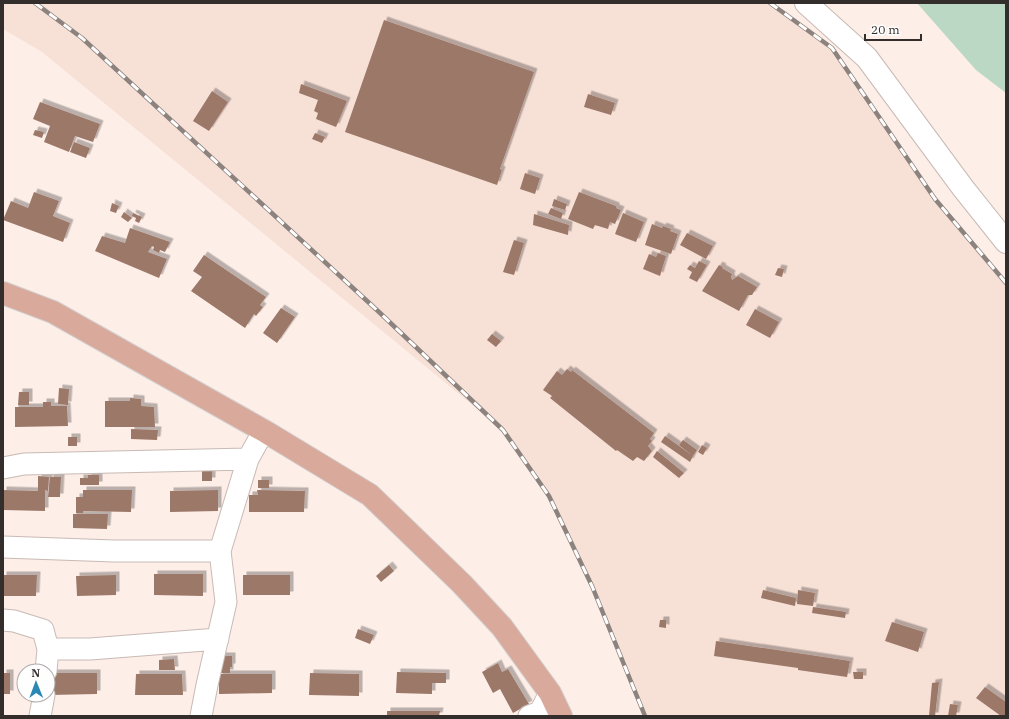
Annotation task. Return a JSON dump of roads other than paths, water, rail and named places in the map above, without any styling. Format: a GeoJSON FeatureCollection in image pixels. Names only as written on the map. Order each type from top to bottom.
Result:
{"type":"FeatureCollection","features":[{"type":"Feature","properties":{"kind":"main road"},"geometry":{"type":"LineString","coordinates":[[3,293],[53,312],[266,432],[370,495],[462,584],[502,627],[550,693],[560,716]]}},
{"type":"Feature","properties":{"kind":"street"},"geometry":{"type":"LineString","coordinates":[[806,3],[867,58],[963,188],[1006,242]]}},
{"type":"Feature","properties":{"kind":"street"},"geometry":{"type":"LineString","coordinates":[[201,716],[226,602],[220,551],[248,458],[258,441],[266,432]]}},
{"type":"Feature","properties":{"kind":"street"},"geometry":{"type":"LineString","coordinates":[[3,468],[24,464],[248,458]]}},
{"type":"Feature","properties":{"kind":"street"},"geometry":{"type":"LineString","coordinates":[[3,547],[114,551],[220,551]]}},
{"type":"Feature","properties":{"kind":"street"},"geometry":{"type":"LineString","coordinates":[[3,620],[14,621],[43,630],[48,649],[47,663]]}},
{"type":"Feature","properties":{"kind":"street"},"geometry":{"type":"LineString","coordinates":[[48,649],[90,649],[218,639]]}},
{"type":"Feature","properties":{"kind":"street"},"geometry":{"type":"LineString","coordinates":[[529,716],[540,712],[550,693]]}},
{"type":"Feature","properties":{"kind":"street"},"geometry":{"type":"LineString","coordinates":[[40,716],[42,703]]}},
{"type":"Feature","properties":{"kind":"railway"},"geometry":{"type":"LineString","coordinates":[[35,3],[82,38],[379,312],[503,430],[549,496],[592,586],[645,716]]}},
{"type":"Feature","properties":{"kind":"railway"},"geometry":{"type":"LineString","coordinates":[[770,3],[832,48],[935,199],[1006,283]]}}]}
